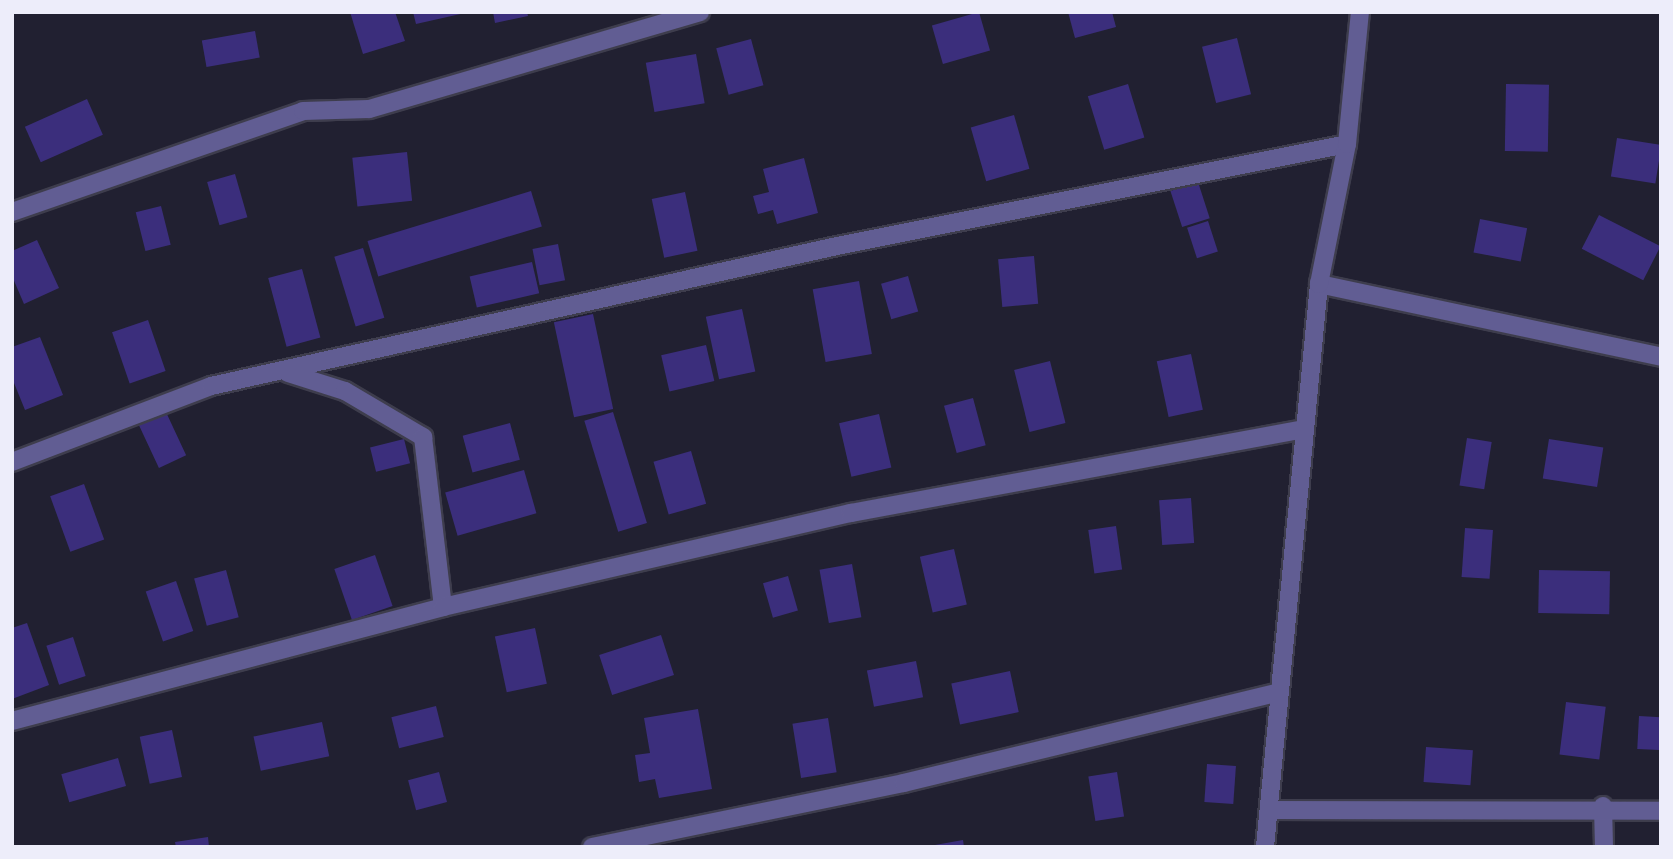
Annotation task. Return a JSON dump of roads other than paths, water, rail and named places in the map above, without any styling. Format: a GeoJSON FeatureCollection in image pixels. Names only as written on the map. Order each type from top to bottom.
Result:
{"type":"FeatureCollection","features":[{"type":"Feature","properties":{"kind":"street"},"geometry":{"type":"LineString","coordinates":[[12,212],[303,111],[369,109],[700,12]]}},
{"type":"Feature","properties":{"kind":"street"},"geometry":{"type":"LineString","coordinates":[[1265,847],[1270,810],[1275,694],[1319,284],[1347,144],[1360,12]]}},
{"type":"Feature","properties":{"kind":"street"},"geometry":{"type":"LineString","coordinates":[[12,462],[211,386],[286,373],[837,246],[1347,144]]}},
{"type":"Feature","properties":{"kind":"street"},"geometry":{"type":"LineString","coordinates":[[1319,284],[1661,357]]}},
{"type":"Feature","properties":{"kind":"street"},"geometry":{"type":"LineString","coordinates":[[286,373],[345,391],[423,437],[443,607]]}},
{"type":"Feature","properties":{"kind":"street"},"geometry":{"type":"LineString","coordinates":[[12,721],[443,607],[851,513],[1304,429]]}},
{"type":"Feature","properties":{"kind":"street"},"geometry":{"type":"LineString","coordinates":[[592,847],[904,783],[1275,694]]}},
{"type":"Feature","properties":{"kind":"street"},"geometry":{"type":"LineString","coordinates":[[1270,810],[1603,806],[1661,811]]}},
{"type":"Feature","properties":{"kind":"street"},"geometry":{"type":"LineString","coordinates":[[1603,806],[1604,847]]}}]}
